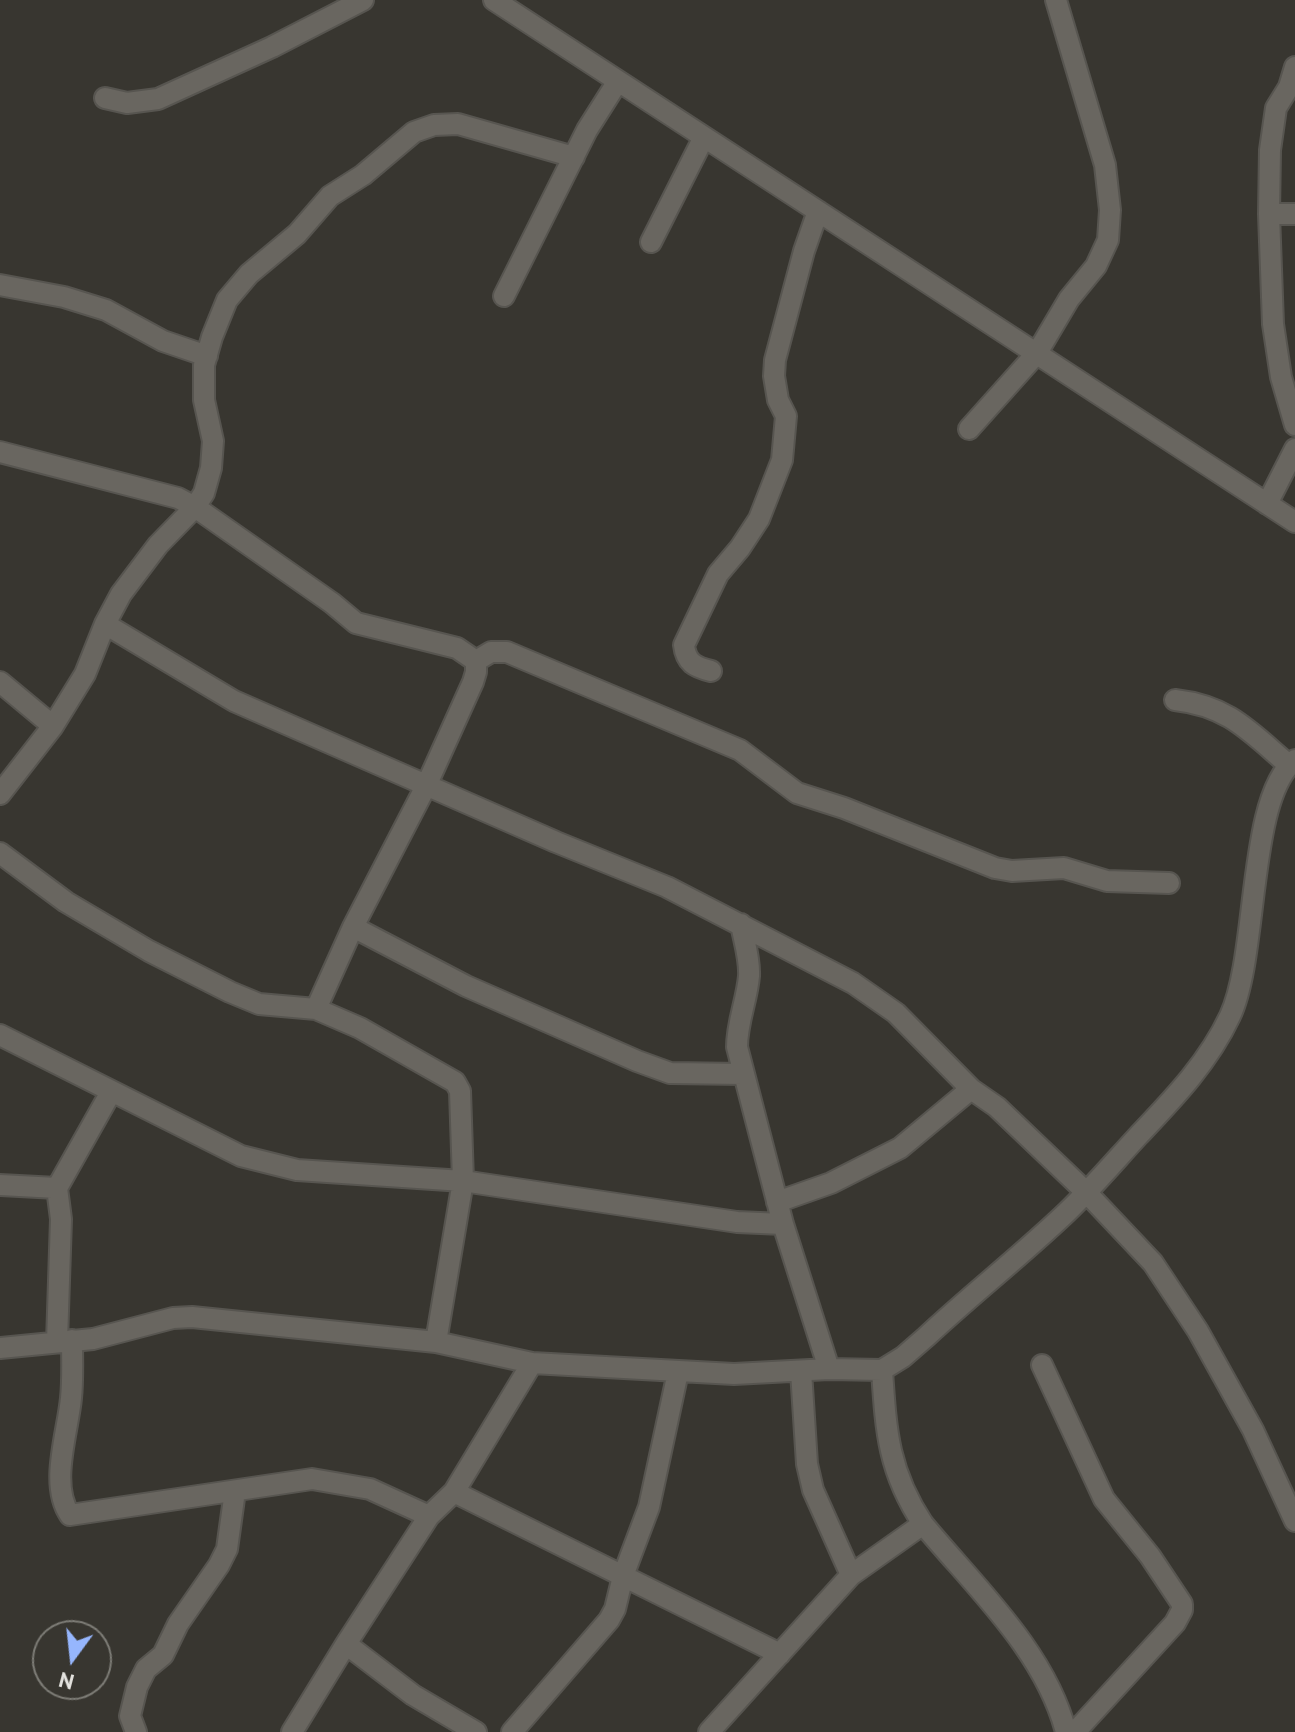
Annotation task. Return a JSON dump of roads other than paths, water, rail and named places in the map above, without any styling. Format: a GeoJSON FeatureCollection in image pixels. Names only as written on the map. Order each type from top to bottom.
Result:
{"type":"FeatureCollection","features":[{"type":"Feature","properties":{"kind":"street"},"geometry":{"type":"LineString","coordinates":[[105,98],[127,103],[158,99],[272,47],[363,0]]}},
{"type":"Feature","properties":{"kind":"street"},"geometry":{"type":"LineString","coordinates":[[494,0],[1295,522]]}},
{"type":"Feature","properties":{"kind":"street"},"geometry":{"type":"LineString","coordinates":[[969,429],[1037,353],[1069,299],[1096,266],[1108,240],[1110,210],[1105,165],[1056,0]]}},
{"type":"Feature","properties":{"kind":"street"},"geometry":{"type":"LineString","coordinates":[[1295,67],[1289,87],[1276,108],[1270,150],[1269,214],[1273,324],[1281,377],[1295,425]]}},
{"type":"Feature","properties":{"kind":"street"},"geometry":{"type":"LineString","coordinates":[[504,296],[587,130],[618,81]]}},
{"type":"Feature","properties":{"kind":"street"},"geometry":{"type":"LineString","coordinates":[[0,794],[53,726],[85,674],[121,594],[158,545],[195,507],[204,493],[211,468],[213,441],[204,400],[204,365],[227,300],[249,274],[297,234],[330,196],[363,175],[414,132],[434,125],[458,124],[574,157]]}},
{"type":"Feature","properties":{"kind":"street"},"geometry":{"type":"LineString","coordinates":[[651,242],[704,137]]}},
{"type":"Feature","properties":{"kind":"street"},"geometry":{"type":"LineString","coordinates":[[711,671],[695,666],[685,656],[684,645],[718,574],[759,519],[782,460],[786,416],[778,400],[775,360],[818,211]]}},
{"type":"Feature","properties":{"kind":"street"},"geometry":{"type":"LineString","coordinates":[[1269,214],[1295,214]]}},
{"type":"Feature","properties":{"kind":"street"},"geometry":{"type":"LineString","coordinates":[[0,285],[64,297],[106,310],[163,341],[207,356]]}},
{"type":"Feature","properties":{"kind":"street"},"geometry":{"type":"LineString","coordinates":[[1267,504],[1295,449]]}},
{"type":"Feature","properties":{"kind":"street"},"geometry":{"type":"LineString","coordinates":[[0,452],[178,498],[332,603],[356,623],[457,648],[476,661]]}},
{"type":"Feature","properties":{"kind":"street"},"geometry":{"type":"LineString","coordinates":[[105,624],[234,701],[556,842],[667,887],[853,983],[872,996],[906,1023],[971,1089],[997,1107],[1086,1192],[1153,1263],[1198,1331],[1253,1430],[1295,1521]]}},
{"type":"Feature","properties":{"kind":"street"},"geometry":{"type":"LineString","coordinates":[[476,661],[491,652],[507,652],[740,750],[797,793],[844,808],[995,868],[1020,871],[1064,868],[1107,881],[1169,883]]}},
{"type":"Feature","properties":{"kind":"street"},"geometry":{"type":"LineString","coordinates":[[316,1009],[353,927],[427,784],[473,682],[476,661]]}},
{"type":"Feature","properties":{"kind":"street"},"geometry":{"type":"LineString","coordinates":[[0,682],[53,726]]}},
{"type":"Feature","properties":{"kind":"street"},"geometry":{"type":"LineString","coordinates":[[0,1348],[93,1339],[173,1318],[192,1317],[436,1342],[532,1363],[734,1374],[829,1369],[882,1370],[903,1357],[1068,1211],[1183,1088],[1210,1053],[1230,1015],[1242,976],[1263,825],[1275,786],[1292,763],[1216,708],[1199,702],[1175,700]]}},
{"type":"Feature","properties":{"kind":"street"},"geometry":{"type":"LineString","coordinates":[[0,853],[66,902],[149,951],[230,992],[259,1004],[316,1009],[360,1028],[455,1082],[460,1091],[463,1181],[436,1342]]}},
{"type":"Feature","properties":{"kind":"street"},"geometry":{"type":"LineString","coordinates":[[741,924],[749,978],[737,1030],[737,1047],[783,1224],[829,1369]]}},
{"type":"Feature","properties":{"kind":"street"},"geometry":{"type":"LineString","coordinates":[[353,927],[466,986],[637,1061],[670,1073],[743,1074]]}},
{"type":"Feature","properties":{"kind":"street"},"geometry":{"type":"LineString","coordinates":[[0,1035],[241,1156],[297,1170],[463,1181],[737,1222],[783,1224]]}},
{"type":"Feature","properties":{"kind":"street"},"geometry":{"type":"LineString","coordinates":[[777,1202],[831,1183],[900,1148],[971,1089]]}},
{"type":"Feature","properties":{"kind":"street"},"geometry":{"type":"LineString","coordinates":[[111,1092],[57,1188],[61,1219],[64,1341],[71,1399],[60,1462],[63,1505],[70,1515],[312,1479],[370,1489],[429,1516]]}},
{"type":"Feature","properties":{"kind":"street"},"geometry":{"type":"LineString","coordinates":[[0,1185],[57,1188]]}},
{"type":"Feature","properties":{"kind":"street"},"geometry":{"type":"LineString","coordinates":[[292,1732],[429,1516],[454,1492],[532,1363]]}},
{"type":"Feature","properties":{"kind":"street"},"geometry":{"type":"LineString","coordinates":[[1042,1365],[1104,1499],[1182,1604],[1175,1623],[1075,1732]]}},
{"type":"Feature","properties":{"kind":"street"},"geometry":{"type":"LineString","coordinates":[[882,1370],[890,1453],[898,1480],[923,1524],[1039,1665],[1060,1708],[1066,1732]]}},
{"type":"Feature","properties":{"kind":"street"},"geometry":{"type":"LineString","coordinates":[[801,1371],[805,1451],[813,1490],[851,1575]]}},
{"type":"Feature","properties":{"kind":"street"},"geometry":{"type":"LineString","coordinates":[[512,1732],[609,1620],[615,1609],[623,1576],[649,1507],[678,1372]]}},
{"type":"Feature","properties":{"kind":"street"},"geometry":{"type":"LineString","coordinates":[[136,1732],[130,1716],[137,1687],[146,1669],[163,1655],[178,1624],[227,1549],[235,1491]]}},
{"type":"Feature","properties":{"kind":"street"},"geometry":{"type":"LineString","coordinates":[[454,1492],[780,1654]]}},
{"type":"Feature","properties":{"kind":"street"},"geometry":{"type":"LineString","coordinates":[[709,1732],[851,1575],[923,1524]]}},
{"type":"Feature","properties":{"kind":"street"},"geometry":{"type":"LineString","coordinates":[[346,1644],[413,1695],[476,1732]]}}]}
